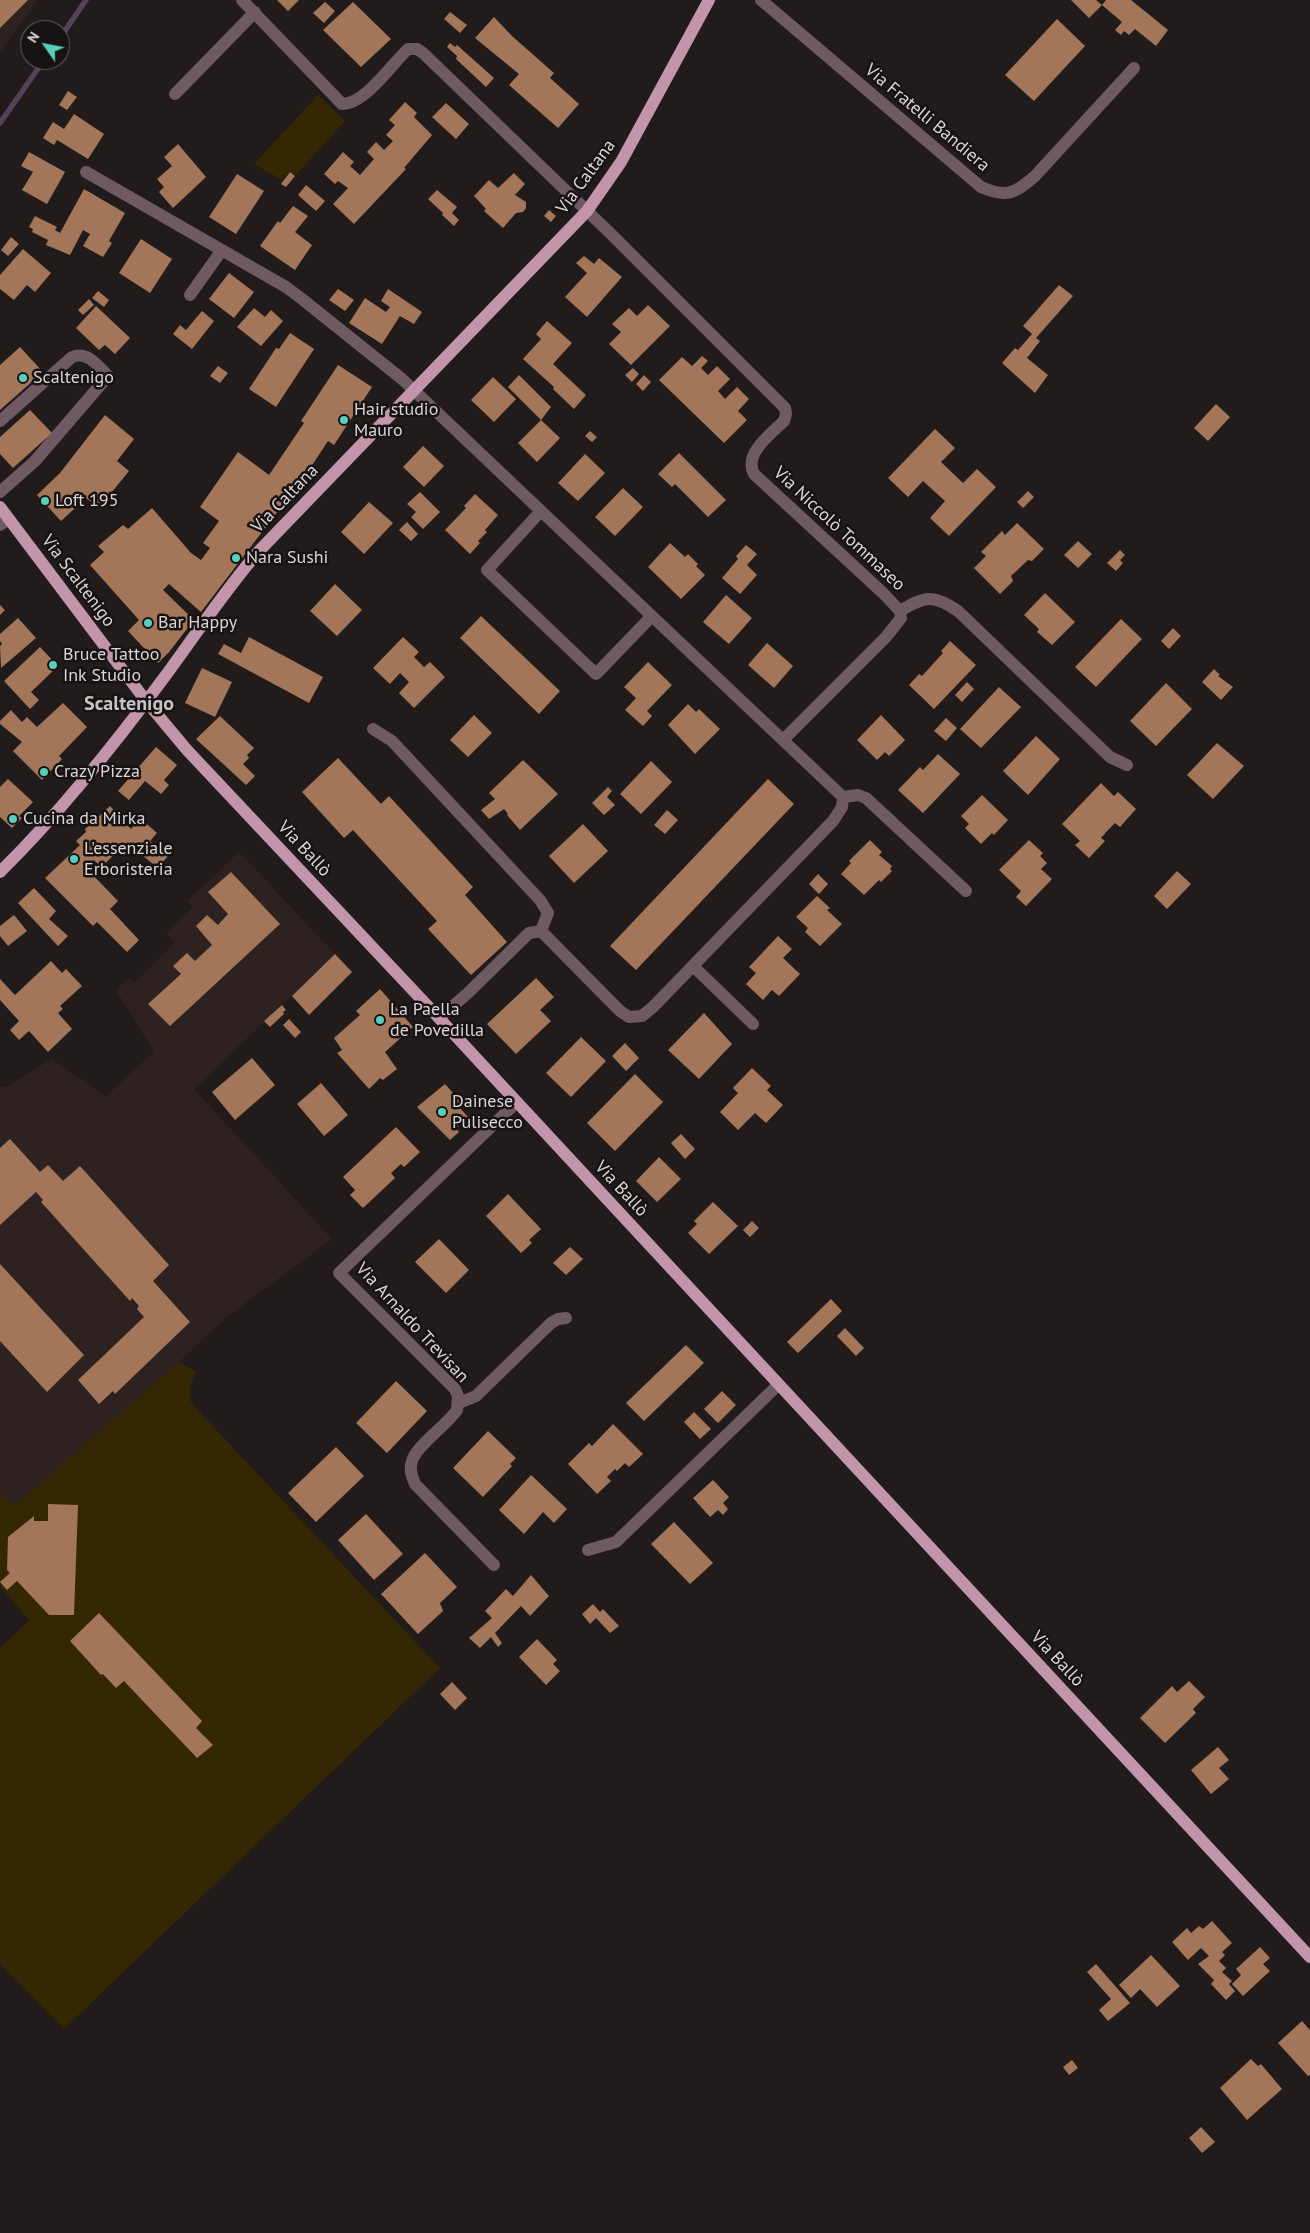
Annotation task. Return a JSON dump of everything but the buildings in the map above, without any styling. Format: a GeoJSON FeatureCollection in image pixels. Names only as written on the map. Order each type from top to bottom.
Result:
{"type":"FeatureCollection","features":[{"type":"Feature","properties":{"kind":"main road","name":"Via Caltana"},"geometry":{"type":"LineString","coordinates":[[0,872],[56,813],[106,754],[228,587],[247,565],[587,212],[621,162],[709,0]]}},
{"type":"Feature","properties":{"kind":"main road","name":"Via Scaltenigo"},"geometry":{"type":"LineString","coordinates":[[0,507],[4,522],[146,701]]}},
{"type":"Feature","properties":{"kind":"main road","name":"Via Ballò"},"geometry":{"type":"LineString","coordinates":[[146,701],[187,750],[439,1018],[1310,1957]]}},
{"type":"Feature","properties":{"kind":"street"},"geometry":{"type":"LineString","coordinates":[[242,0],[342,104],[350,104],[361,98],[408,49],[417,49],[587,212]]}},
{"type":"Feature","properties":{"kind":"street","name":"Via Fratelli Bandiera"},"geometry":{"type":"LineString","coordinates":[[761,0],[981,187],[1004,194],[1023,187],[1035,176],[1134,68]]}},
{"type":"Feature","properties":{"kind":"street"},"geometry":{"type":"LineString","coordinates":[[175,94],[255,12]]}},
{"type":"Feature","properties":{"kind":"street"},"geometry":{"type":"LineString","coordinates":[[86,172],[291,291],[415,391],[842,797],[842,806],[833,821],[642,1016],[629,1017],[620,1011],[541,931]]}},
{"type":"Feature","properties":{"kind":"street","name":"Via Niccolò Tommaseo"},"geometry":{"type":"LineString","coordinates":[[587,212],[785,408],[784,421],[754,453],[751,460],[751,469],[754,474],[883,592],[900,611],[900,618],[896,626],[783,740]]}},
{"type":"Feature","properties":{"kind":"street"},"geometry":{"type":"LineString","coordinates":[[190,295],[222,250]]}},
{"type":"Feature","properties":{"kind":"street"},"geometry":{"type":"LineString","coordinates":[[0,420],[72,357],[79,354],[87,356],[108,376],[35,461],[0,492]]}},
{"type":"Feature","properties":{"kind":"street"},"geometry":{"type":"LineString","coordinates":[[541,510],[487,570],[596,674],[652,616]]}},
{"type":"Feature","properties":{"kind":"street"},"geometry":{"type":"LineString","coordinates":[[900,611],[920,600],[932,598],[944,602],[958,611],[1110,757],[1127,765]]}},
{"type":"Feature","properties":{"kind":"street"},"geometry":{"type":"LineString","coordinates":[[373,729],[392,741],[540,900],[548,913],[541,931]]}},
{"type":"Feature","properties":{"kind":"street"},"geometry":{"type":"LineString","coordinates":[[842,797],[858,794],[866,798],[966,891]]}},
{"type":"Feature","properties":{"kind":"street"},"geometry":{"type":"LineString","coordinates":[[439,1018],[468,993],[529,933],[541,931]]}},
{"type":"Feature","properties":{"kind":"street"},"geometry":{"type":"LineString","coordinates":[[693,966],[753,1024]]}},
{"type":"Feature","properties":{"kind":"street","name":"Via Arnaldo Trevisan"},"geometry":{"type":"LineString","coordinates":[[494,1565],[415,1484],[411,1475],[412,1460],[418,1451],[458,1410],[459,1403],[455,1389],[339,1273],[517,1102]]}},
{"type":"Feature","properties":{"kind":"street","name":"Via Arnaldo Trevisan"},"geometry":{"type":"LineString","coordinates":[[459,1403],[476,1396],[550,1323],[566,1318]]}},
{"type":"Feature","properties":{"kind":"street"},"geometry":{"type":"LineString","coordinates":[[588,1550],[616,1542],[778,1385]]}},
{"type":"Feature","properties":{"kind":"shaded area"},"geometry":{"type":"Polygon","coordinates":[[[0,0],[38,0],[23,20],[20,20],[20,25],[0,52],[0,0]]]}},
{"type":"Feature","properties":{"kind":"shaded area"},"geometry":{"type":"Polygon","coordinates":[[[318,95],[345,121],[296,175],[290,171],[282,180],[254,164],[318,95]]]}},
{"type":"Feature","properties":{"kind":"shaded area"},"geometry":{"type":"Polygon","coordinates":[[[239,852],[335,954],[194,1089],[332,1239],[227,1317],[179,1362],[14,1506],[0,1493],[0,1086],[5,1087],[52,1059],[106,1096],[154,1052],[116,990],[129,978],[135,983],[175,943],[166,933],[193,907],[187,901],[239,852]]]}},
{"type":"Feature","properties":{"kind":"shaded area"},"geometry":{"type":"Polygon","coordinates":[[[179,1362],[196,1372],[190,1388],[192,1404],[440,1668],[64,2029],[0,1964],[0,1648],[29,1620],[0,1586],[0,1493],[14,1506],[179,1362]]]}},
{"type":"Feature","properties":{"kind":"waterway"},"geometry":{"type":"LineString","coordinates":[[70,23],[86,0]]}},
{"type":"Feature","properties":{"kind":"waterway"},"geometry":{"type":"LineString","coordinates":[[0,123],[37,70]]}},
{"type":"Feature","properties":{"kind":"place","name":"Scaltenigo"},"geometry":{"type":"Point","coordinates":[23,378]}},
{"type":"Feature","properties":{"kind":"place","name":"Hair studio Mauro"},"geometry":{"type":"Point","coordinates":[344,420]}},
{"type":"Feature","properties":{"kind":"place","name":"Loft 195"},"geometry":{"type":"Point","coordinates":[45,501]}},
{"type":"Feature","properties":{"kind":"place","name":"Nara Sushi"},"geometry":{"type":"Point","coordinates":[236,558]}},
{"type":"Feature","properties":{"kind":"place","name":"Bar Happy"},"geometry":{"type":"Point","coordinates":[148,623]}},
{"type":"Feature","properties":{"kind":"place","name":"Bruce Tattoo Ink Studio"},"geometry":{"type":"Point","coordinates":[53,665]}},
{"type":"Feature","properties":{"kind":"place","name":"Crazy Pizza"},"geometry":{"type":"Point","coordinates":[44,772]}},
{"type":"Feature","properties":{"kind":"place","name":"Cucina da Mirka"},"geometry":{"type":"Point","coordinates":[13,819]}},
{"type":"Feature","properties":{"kind":"place","name":"L'essenziale Erboristeria"},"geometry":{"type":"Point","coordinates":[74,859]}},
{"type":"Feature","properties":{"kind":"place","name":"La Paella de Povedilla"},"geometry":{"type":"Point","coordinates":[380,1020]}},
{"type":"Feature","properties":{"kind":"place","name":"Dainese Pulisecco"},"geometry":{"type":"Point","coordinates":[442,1112]}},
{"type":"Feature","properties":{"kind":"district","name":"Scaltenigo"},"geometry":{"type":"Point","coordinates":[129,704]}}]}
